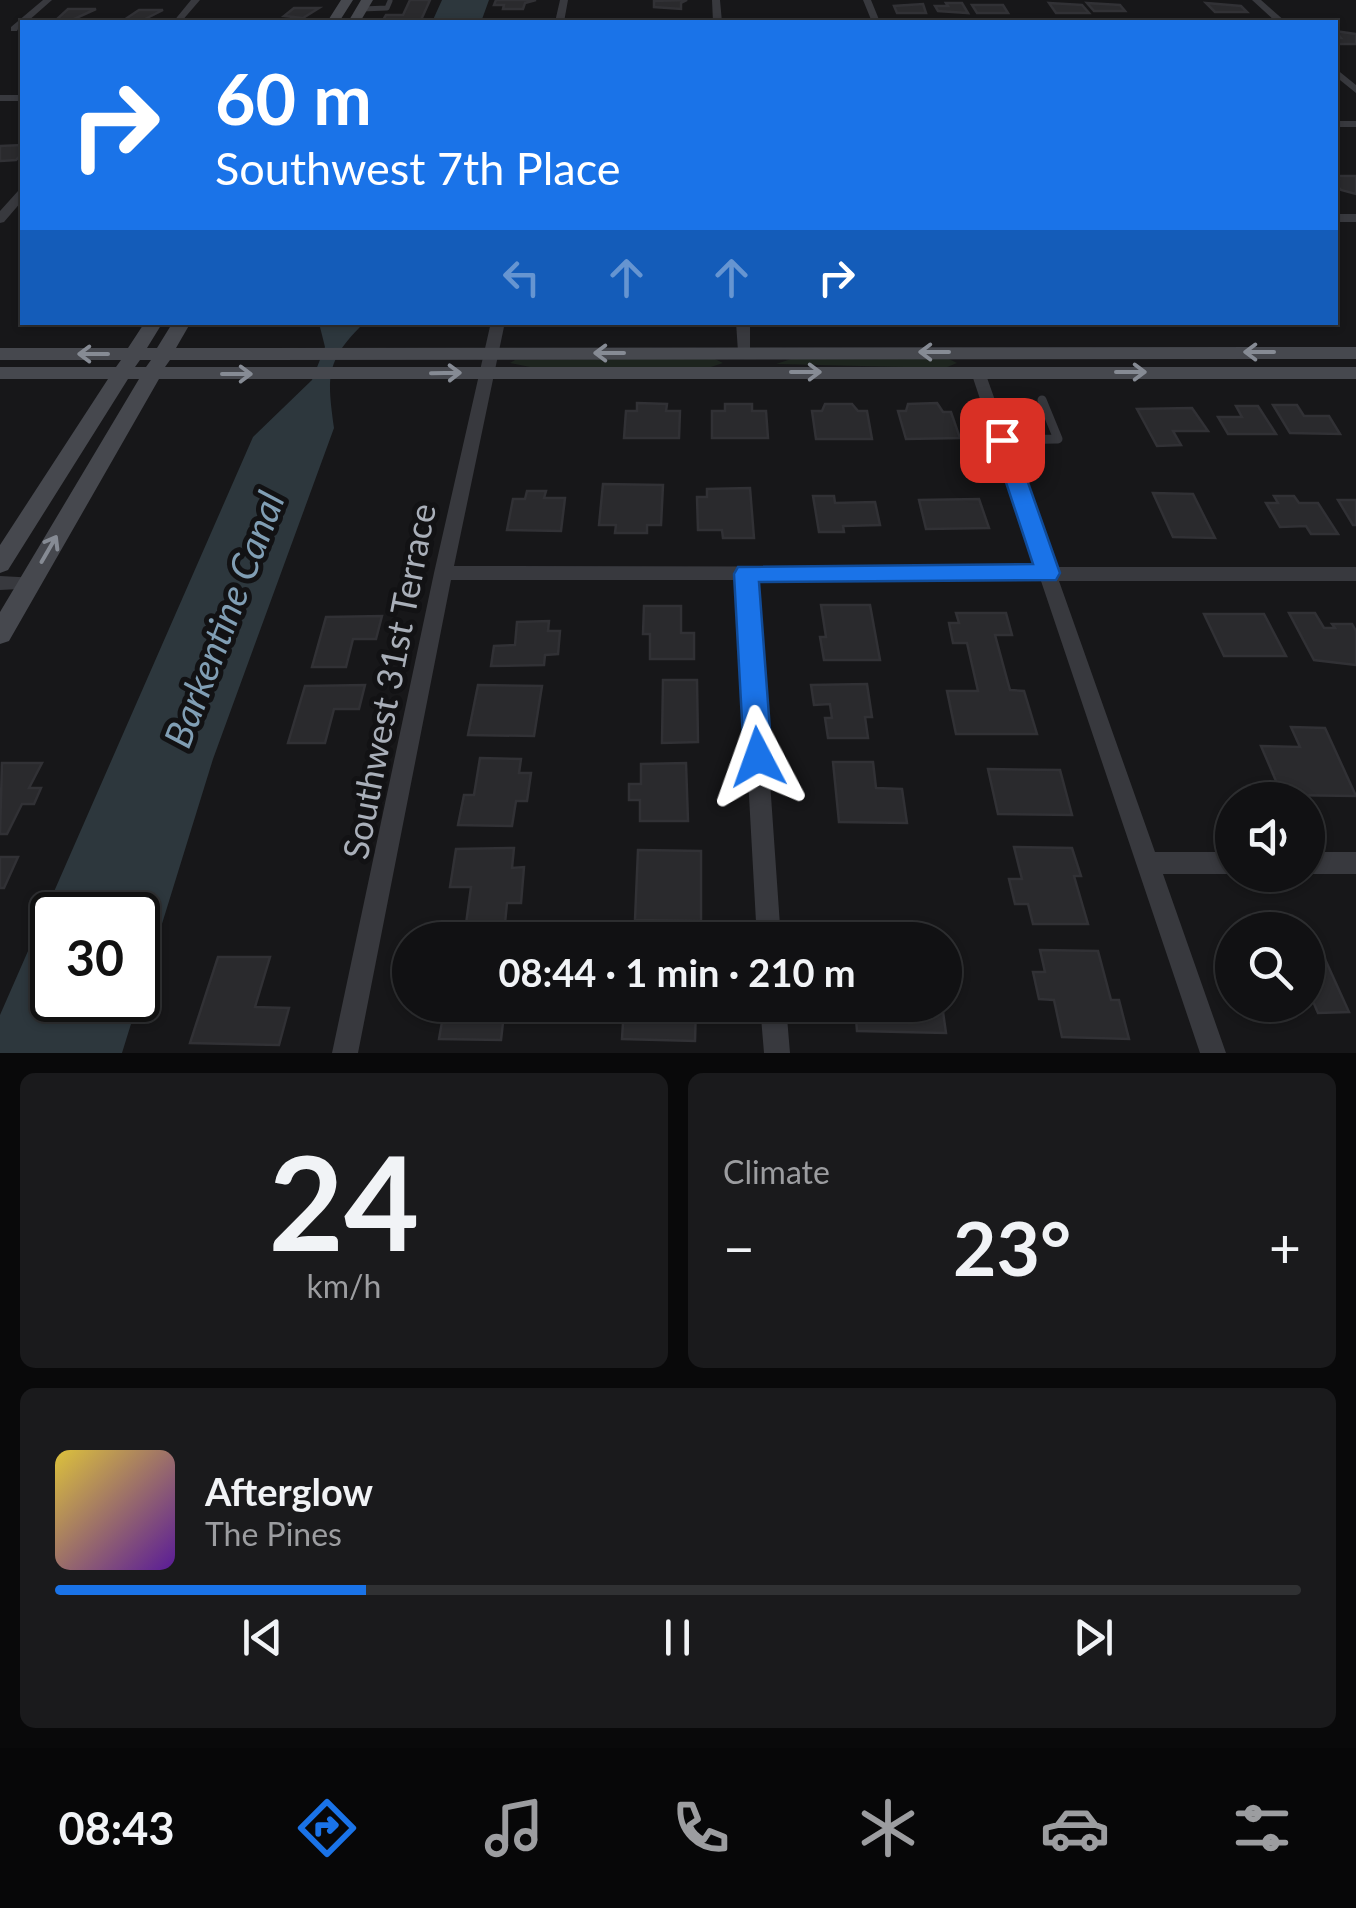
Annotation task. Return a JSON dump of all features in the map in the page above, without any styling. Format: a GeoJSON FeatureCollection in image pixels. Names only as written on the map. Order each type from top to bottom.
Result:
{"type":"FeatureCollection","features":[{"type":"Feature","properties":{"kind":"street"},"geometry":{"type":"LineString","coordinates":[[27,20],[48,0]]}},
{"type":"Feature","properties":{"kind":"street"},"geometry":{"type":"LineString","coordinates":[[178,20],[196,0]]}},
{"type":"Feature","properties":{"kind":"street"},"geometry":{"type":"LineString","coordinates":[[1256,0],[1278,20]]}},
{"type":"Feature","properties":{"kind":"street"},"geometry":{"type":"LineString","coordinates":[[0,29],[18,29]]}},
{"type":"Feature","properties":{"kind":"street"},"geometry":{"type":"LineString","coordinates":[[0,218],[20,196]]}},
{"type":"Feature","properties":{"kind":"street"},"geometry":{"type":"LineString","coordinates":[[0,564],[152,325]]}},
{"type":"Feature","properties":{"kind":"street"},"geometry":{"type":"LineString","coordinates":[[0,634],[180,325]]}},
{"type":"Feature","properties":{"kind":"street","name":"Southwest 31st Terrace"},"geometry":{"type":"LineString","coordinates":[[345,1053],[442,573],[497,325]]}},
{"type":"Feature","properties":{"kind":"street"},"geometry":{"type":"LineString","coordinates":[[743,325],[746,362]]}},
{"type":"Feature","properties":{"kind":"street"},"geometry":{"type":"LineString","coordinates":[[0,373],[280,374],[349,364],[975,362],[1356,352]]}},
{"type":"Feature","properties":{"kind":"street"},"geometry":{"type":"LineString","coordinates":[[0,354],[296,354],[349,364]]}},
{"type":"Feature","properties":{"kind":"street"},"geometry":{"type":"LineString","coordinates":[[975,362],[1356,373]]}},
{"type":"Feature","properties":{"kind":"street"},"geometry":{"type":"LineString","coordinates":[[975,362],[1213,1053]]}},
{"type":"Feature","properties":{"kind":"street"},"geometry":{"type":"LineString","coordinates":[[442,573],[1356,574]]}},
{"type":"Feature","properties":{"kind":"street"},"geometry":{"type":"LineString","coordinates":[[746,574],[768,922]]}},
{"type":"Feature","properties":{"kind":"street"},"geometry":{"type":"LineString","coordinates":[[0,583],[30,583]]}},
{"type":"Feature","properties":{"kind":"street"},"geometry":{"type":"LineString","coordinates":[[1148,863],[1215,863]]}},
{"type":"Feature","properties":{"kind":"street"},"geometry":{"type":"LineString","coordinates":[[1325,863],[1356,863]]}},
{"type":"Feature","properties":{"kind":"street"},"geometry":{"type":"LineString","coordinates":[[775,1022],[776,1053]]}},
{"type":"Feature","properties":{"kind":"lane"},"geometry":{"type":"LineString","coordinates":[[364,4],[387,8],[390,1]]}},
{"type":"Feature","properties":{"kind":"lane"},"geometry":{"type":"LineString","coordinates":[[1002,440],[1058,440],[1042,400]]}},
{"type":"Feature","properties":{"kind":"shaded area"},"geometry":{"type":"Polygon","coordinates":[[[713,358],[723,363],[708,368],[530,367],[510,363],[515,360],[713,358]]]}},
{"type":"Feature","properties":{"kind":"shaded area"},"geometry":{"type":"Polygon","coordinates":[[[794,358],[949,359],[957,363],[945,368],[776,364],[794,358]]]}},
{"type":"Feature","properties":{"kind":"water"},"geometry":{"type":"Polygon","coordinates":[[[442,0],[489,0],[482,20],[433,20],[442,0]]]}},
{"type":"Feature","properties":{"kind":"water","name":"Barkentine Canal"},"geometry":{"type":"Polygon","coordinates":[[[320,325],[362,325],[336,359],[330,382],[334,428],[213,759],[160,930],[160,892],[54,892],[253,437],[312,380],[325,347],[320,325]]]}},
{"type":"Feature","properties":{"kind":"water"},"geometry":{"type":"Polygon","coordinates":[[[30,946],[30,1022],[132,1022],[122,1053],[0,1053],[0,1015],[30,946]]]}},
{"type":"Feature","properties":{"kind":"building"},"geometry":{"type":"Polygon","coordinates":[[[410,0],[430,0],[421,20],[383,20],[386,15],[403,15],[410,0]]]}},
{"type":"Feature","properties":{"kind":"building"},"geometry":{"type":"Polygon","coordinates":[[[496,0],[536,0],[525,3],[523,9],[503,9],[504,5],[494,5],[496,0]]]}},
{"type":"Feature","properties":{"kind":"building"},"geometry":{"type":"Polygon","coordinates":[[[687,0],[681,3],[681,9],[654,7],[654,1],[687,0]]]}},
{"type":"Feature","properties":{"kind":"building"},"geometry":{"type":"Polygon","coordinates":[[[946,3],[962,3],[968,13],[938,11],[935,6],[948,6],[946,3]]]}},
{"type":"Feature","properties":{"kind":"building"},"geometry":{"type":"Polygon","coordinates":[[[1049,3],[1082,5],[1089,13],[1056,13],[1049,3]]]}},
{"type":"Feature","properties":{"kind":"building"},"geometry":{"type":"Polygon","coordinates":[[[1087,3],[1120,5],[1125,11],[1094,11],[1087,3]]]}},
{"type":"Feature","properties":{"kind":"building"},"geometry":{"type":"Polygon","coordinates":[[[1206,3],[1241,6],[1247,12],[1215,12],[1206,3]]]}},
{"type":"Feature","properties":{"kind":"building"},"geometry":{"type":"Polygon","coordinates":[[[923,4],[926,13],[897,13],[894,6],[923,4]]]}},
{"type":"Feature","properties":{"kind":"building"},"geometry":{"type":"Polygon","coordinates":[[[972,5],[1003,5],[1008,13],[977,13],[972,5]]]}},
{"type":"Feature","properties":{"kind":"building"},"geometry":{"type":"Polygon","coordinates":[[[294,8],[319,8],[303,18],[284,16],[294,8]]]}},
{"type":"Feature","properties":{"kind":"building"},"geometry":{"type":"Polygon","coordinates":[[[68,9],[96,9],[72,20],[56,20],[68,9]]]}},
{"type":"Feature","properties":{"kind":"building"},"geometry":{"type":"Polygon","coordinates":[[[139,10],[163,10],[143,20],[124,20],[139,10]]]}},
{"type":"Feature","properties":{"kind":"building"},"geometry":{"type":"Polygon","coordinates":[[[1338,31],[1356,34],[1356,44],[1339,44],[1338,31]]]}},
{"type":"Feature","properties":{"kind":"building"},"geometry":{"type":"Polygon","coordinates":[[[20,145],[20,156],[0,161],[0,146],[20,145]]]}},
{"type":"Feature","properties":{"kind":"building"},"geometry":{"type":"Polygon","coordinates":[[[1338,176],[1356,176],[1356,194],[1341,190],[1338,176]]]}},
{"type":"Feature","properties":{"kind":"building"},"geometry":{"type":"Polygon","coordinates":[[[637,403],[667,404],[666,411],[680,411],[679,438],[624,438],[626,411],[637,411],[637,403]]]}},
{"type":"Feature","properties":{"kind":"building"},"geometry":{"type":"Polygon","coordinates":[[[937,403],[943,412],[951,412],[960,438],[906,439],[898,411],[906,411],[908,404],[937,403]]]}},
{"type":"Feature","properties":{"kind":"building"},"geometry":{"type":"Polygon","coordinates":[[[725,404],[752,404],[752,411],[766,411],[768,438],[712,438],[712,411],[725,411],[725,404]]]}},
{"type":"Feature","properties":{"kind":"building"},"geometry":{"type":"Polygon","coordinates":[[[825,404],[852,404],[858,411],[867,411],[872,439],[816,439],[812,411],[822,411],[825,404]]]}},
{"type":"Feature","properties":{"kind":"building"},"geometry":{"type":"Polygon","coordinates":[[[1273,405],[1297,405],[1304,416],[1329,416],[1340,434],[1290,433],[1273,405]]]}},
{"type":"Feature","properties":{"kind":"building"},"geometry":{"type":"Polygon","coordinates":[[[1236,406],[1258,406],[1276,434],[1228,434],[1218,417],[1242,417],[1236,406]]]}},
{"type":"Feature","properties":{"kind":"building"},"geometry":{"type":"Polygon","coordinates":[[[1192,408],[1208,431],[1173,431],[1181,445],[1157,446],[1137,409],[1192,408]]]}},
{"type":"Feature","properties":{"kind":"building"},"geometry":{"type":"Polygon","coordinates":[[[603,484],[663,485],[661,525],[647,525],[647,533],[615,533],[616,525],[599,525],[603,484]]]}},
{"type":"Feature","properties":{"kind":"building"},"geometry":{"type":"Polygon","coordinates":[[[750,488],[754,538],[723,538],[722,530],[698,530],[697,497],[707,497],[707,489],[750,488]]]}},
{"type":"Feature","properties":{"kind":"building"},"geometry":{"type":"Polygon","coordinates":[[[527,491],[546,491],[544,498],[565,498],[561,531],[507,530],[513,499],[525,499],[527,491]]]}},
{"type":"Feature","properties":{"kind":"building"},"geometry":{"type":"Polygon","coordinates":[[[1153,493],[1193,494],[1215,538],[1173,537],[1153,493]]]}},
{"type":"Feature","properties":{"kind":"building"},"geometry":{"type":"Polygon","coordinates":[[[813,496],[834,496],[835,503],[875,502],[880,525],[843,526],[844,532],[819,532],[813,496]]]}},
{"type":"Feature","properties":{"kind":"building"},"geometry":{"type":"Polygon","coordinates":[[[1274,496],[1294,496],[1299,503],[1318,503],[1338,534],[1311,534],[1306,526],[1280,527],[1266,503],[1278,503],[1274,496]]]}},
{"type":"Feature","properties":{"kind":"building"},"geometry":{"type":"Polygon","coordinates":[[[979,499],[989,528],[926,529],[919,500],[979,499]]]}},
{"type":"Feature","properties":{"kind":"building"},"geometry":{"type":"Polygon","coordinates":[[[1338,500],[1356,500],[1356,525],[1353,525],[1338,500]]]}},
{"type":"Feature","properties":{"kind":"building"},"geometry":{"type":"Polygon","coordinates":[[[821,605],[870,605],[880,660],[824,660],[820,637],[826,637],[821,605]]]}},
{"type":"Feature","properties":{"kind":"building"},"geometry":{"type":"Polygon","coordinates":[[[644,606],[681,606],[681,633],[694,633],[694,659],[650,659],[650,634],[643,634],[644,606]]]}},
{"type":"Feature","properties":{"kind":"building"},"geometry":{"type":"Polygon","coordinates":[[[956,613],[1006,613],[1012,635],[995,635],[1010,690],[1024,691],[1037,734],[956,734],[947,691],[978,691],[967,643],[953,643],[949,623],[959,623],[956,613]]]}},
{"type":"Feature","properties":{"kind":"building"},"geometry":{"type":"Polygon","coordinates":[[[1289,613],[1315,613],[1324,628],[1352,624],[1356,631],[1356,665],[1314,660],[1289,613]]]}},
{"type":"Feature","properties":{"kind":"building"},"geometry":{"type":"Polygon","coordinates":[[[1204,614],[1264,614],[1286,656],[1224,656],[1204,614]]]}},
{"type":"Feature","properties":{"kind":"building"},"geometry":{"type":"Polygon","coordinates":[[[382,616],[376,639],[353,639],[346,667],[312,667],[326,617],[382,616]]]}},
{"type":"Feature","properties":{"kind":"building"},"geometry":{"type":"Polygon","coordinates":[[[549,621],[548,631],[560,631],[558,654],[545,655],[544,665],[491,666],[494,646],[515,645],[517,622],[549,621]]]}},
{"type":"Feature","properties":{"kind":"building"},"geometry":{"type":"Polygon","coordinates":[[[663,680],[697,680],[698,742],[662,743],[663,680]]]}},
{"type":"Feature","properties":{"kind":"building"},"geometry":{"type":"Polygon","coordinates":[[[867,684],[872,717],[865,717],[868,738],[828,738],[825,718],[832,718],[830,704],[814,705],[811,685],[867,684]]]}},
{"type":"Feature","properties":{"kind":"building"},"geometry":{"type":"Polygon","coordinates":[[[365,685],[359,709],[334,709],[325,743],[288,743],[305,686],[365,685]]]}},
{"type":"Feature","properties":{"kind":"building"},"geometry":{"type":"Polygon","coordinates":[[[478,685],[542,686],[534,736],[468,735],[478,685]]]}},
{"type":"Feature","properties":{"kind":"building"},"geometry":{"type":"Polygon","coordinates":[[[1291,727],[1325,728],[1356,796],[1325,796],[1325,782],[1276,782],[1261,746],[1300,747],[1291,727]]]}},
{"type":"Feature","properties":{"kind":"building"},"geometry":{"type":"Polygon","coordinates":[[[480,758],[521,759],[519,773],[531,773],[527,801],[516,801],[512,826],[458,825],[464,795],[474,795],[480,758]]]}},
{"type":"Feature","properties":{"kind":"building"},"geometry":{"type":"Polygon","coordinates":[[[833,762],[873,762],[876,788],[902,789],[907,823],[839,822],[833,762]]]}},
{"type":"Feature","properties":{"kind":"building"},"geometry":{"type":"Polygon","coordinates":[[[2,763],[42,763],[29,788],[41,788],[34,804],[22,804],[7,834],[0,834],[2,763]]]}},
{"type":"Feature","properties":{"kind":"building"},"geometry":{"type":"Polygon","coordinates":[[[686,763],[688,821],[640,821],[640,800],[629,800],[629,784],[641,784],[641,764],[686,763]]]}},
{"type":"Feature","properties":{"kind":"building"},"geometry":{"type":"Polygon","coordinates":[[[988,769],[1060,770],[1072,815],[998,814],[988,769]]]}},
{"type":"Feature","properties":{"kind":"building"},"geometry":{"type":"Polygon","coordinates":[[[1014,847],[1072,848],[1081,876],[1074,876],[1088,924],[1033,924],[1028,904],[1015,904],[1009,879],[1022,879],[1014,847]]]}},
{"type":"Feature","properties":{"kind":"building"},"geometry":{"type":"Polygon","coordinates":[[[514,848],[512,868],[524,867],[521,903],[507,903],[505,922],[466,922],[471,887],[450,887],[456,849],[514,848]]]}},
{"type":"Feature","properties":{"kind":"building"},"geometry":{"type":"Polygon","coordinates":[[[638,850],[701,851],[701,921],[635,920],[638,850]]]}},
{"type":"Feature","properties":{"kind":"building"},"geometry":{"type":"Polygon","coordinates":[[[0,857],[18,857],[4,888],[0,888],[0,857]]]}},
{"type":"Feature","properties":{"kind":"building"},"geometry":{"type":"Polygon","coordinates":[[[1040,950],[1098,951],[1111,1000],[1119,1000],[1129,1039],[1062,1037],[1054,1000],[1039,999],[1033,972],[1045,972],[1040,950]]]}},
{"type":"Feature","properties":{"kind":"building"},"geometry":{"type":"Polygon","coordinates":[[[218,957],[270,957],[255,1007],[289,1008],[279,1045],[190,1043],[218,957]]]}},
{"type":"Feature","properties":{"kind":"building"},"geometry":{"type":"Polygon","coordinates":[[[1325,959],[1349,1012],[1325,1013],[1325,959]]]}},
{"type":"Feature","properties":{"kind":"building"},"geometry":{"type":"Polygon","coordinates":[[[442,1022],[503,1022],[501,1040],[439,1039],[442,1022]]]}},
{"type":"Feature","properties":{"kind":"building"},"geometry":{"type":"Polygon","coordinates":[[[623,1022],[696,1022],[695,1041],[622,1039],[623,1022]]]}},
{"type":"Feature","properties":{"kind":"building"},"geometry":{"type":"Polygon","coordinates":[[[856,1022],[944,1022],[946,1033],[857,1031],[856,1022]]]}},
{"type":"Feature","properties":{"kind":"route"},"geometry":{"type":"LineString","coordinates":[[758,757],[746,574],[1048,573],[1002,440]]}}]}
